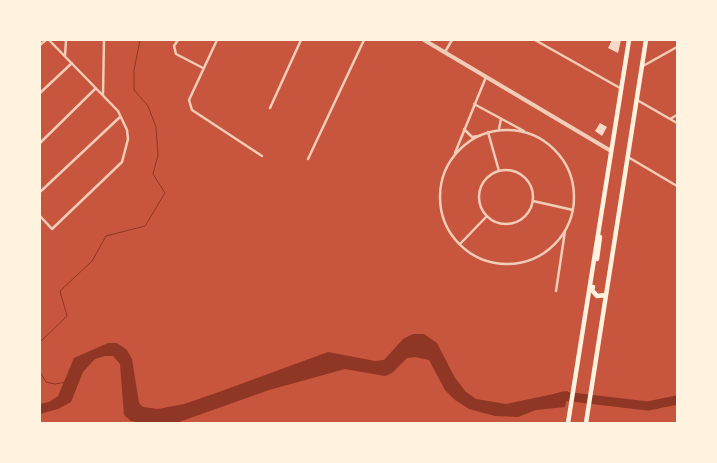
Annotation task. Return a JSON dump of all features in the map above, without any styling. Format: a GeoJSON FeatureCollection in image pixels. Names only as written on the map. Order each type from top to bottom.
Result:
{"type":"FeatureCollection","features":[{"type":"Feature","properties":{"kind":"main road"},"geometry":{"type":"LineString","coordinates":[[568,423],[629,40]]}},
{"type":"Feature","properties":{"kind":"main road"},"geometry":{"type":"LineString","coordinates":[[586,423],[646,40]]}},
{"type":"Feature","properties":{"kind":"main road"},"geometry":{"type":"LineString","coordinates":[[600,226],[600,241],[592,290],[597,296],[606,295]]}},
{"type":"Feature","properties":{"kind":"street"},"geometry":{"type":"LineString","coordinates":[[40,45],[47,40],[65,56],[95,89],[103,95],[120,116],[127,130],[126,152],[122,162],[52,229],[40,216]]}},
{"type":"Feature","properties":{"kind":"street"},"geometry":{"type":"LineString","coordinates":[[65,56],[66,40]]}},
{"type":"Feature","properties":{"kind":"street"},"geometry":{"type":"LineString","coordinates":[[103,95],[104,40]]}},
{"type":"Feature","properties":{"kind":"street"},"geometry":{"type":"LineString","coordinates":[[178,40],[174,46],[176,54],[203,68]]}},
{"type":"Feature","properties":{"kind":"street"},"geometry":{"type":"LineString","coordinates":[[217,40],[189,100],[192,110],[262,156]]}},
{"type":"Feature","properties":{"kind":"street"},"geometry":{"type":"LineString","coordinates":[[270,108],[301,40]]}},
{"type":"Feature","properties":{"kind":"street"},"geometry":{"type":"LineString","coordinates":[[308,159],[364,40]]}},
{"type":"Feature","properties":{"kind":"street"},"geometry":{"type":"LineString","coordinates":[[424,40],[611,152]]}},
{"type":"Feature","properties":{"kind":"street"},"geometry":{"type":"LineString","coordinates":[[445,52],[452,40]]}},
{"type":"Feature","properties":{"kind":"street"},"geometry":{"type":"LineString","coordinates":[[535,40],[621,89]]}},
{"type":"Feature","properties":{"kind":"street"},"geometry":{"type":"LineString","coordinates":[[642,67],[677,47]]}},
{"type":"Feature","properties":{"kind":"street"},"geometry":{"type":"LineString","coordinates":[[40,93],[72,63]]}},
{"type":"Feature","properties":{"kind":"street"},"geometry":{"type":"LineString","coordinates":[[486,77],[444,176],[441,202],[448,227],[460,244],[480,258],[498,263],[517,263],[540,255],[554,244],[566,229]]}},
{"type":"Feature","properties":{"kind":"street"},"geometry":{"type":"LineString","coordinates":[[40,142],[95,89]]}},
{"type":"Feature","properties":{"kind":"street"},"geometry":{"type":"LineString","coordinates":[[636,99],[677,123]]}},
{"type":"Feature","properties":{"kind":"street"},"geometry":{"type":"LineString","coordinates":[[474,104],[549,144],[565,163],[573,186],[573,210],[566,229],[556,291]]}},
{"type":"Feature","properties":{"kind":"street"},"geometry":{"type":"LineString","coordinates":[[670,119],[677,115]]}},
{"type":"Feature","properties":{"kind":"street"},"geometry":{"type":"LineString","coordinates":[[40,192],[120,116]]}},
{"type":"Feature","properties":{"kind":"street"},"geometry":{"type":"LineString","coordinates":[[496,130],[499,129],[501,119]]}},
{"type":"Feature","properties":{"kind":"street"},"geometry":{"type":"LineString","coordinates":[[464,129],[472,137],[479,136]]}},
{"type":"Feature","properties":{"kind":"street"},"geometry":{"type":"LineString","coordinates":[[453,157],[461,148],[488,132],[512,130],[527,133]]}},
{"type":"Feature","properties":{"kind":"street"},"geometry":{"type":"LineString","coordinates":[[488,132],[499,171]]}},
{"type":"Feature","properties":{"kind":"street"},"geometry":{"type":"LineString","coordinates":[[628,157],[677,186]]}},
{"type":"Feature","properties":{"kind":"street"},"geometry":{"type":"LineString","coordinates":[[508,170],[524,177],[533,192],[533,201],[526,216],[512,223],[496,222],[487,216],[480,204],[481,187],[486,180],[499,171],[508,170]]}},
{"type":"Feature","properties":{"kind":"street"},"geometry":{"type":"LineString","coordinates":[[533,201],[573,210]]}},
{"type":"Feature","properties":{"kind":"street"},"geometry":{"type":"LineString","coordinates":[[460,244],[487,216]]}},
{"type":"Feature","properties":{"kind":"shaded area"},"geometry":{"type":"Polygon","coordinates":[[[413,334],[424,334],[437,343],[455,378],[466,392],[476,399],[506,404],[568,391],[565,407],[536,410],[518,417],[495,416],[469,409],[455,400],[445,390],[429,360],[415,357],[407,358],[392,373],[385,376],[345,369],[269,390],[179,422],[143,423],[131,421],[124,415],[120,364],[113,356],[105,356],[95,359],[83,372],[71,402],[58,409],[40,414],[40,404],[49,402],[58,396],[74,358],[108,343],[117,343],[127,350],[132,359],[139,403],[143,407],[158,409],[184,404],[328,352],[375,361],[384,360],[403,339],[413,334]]]}},
{"type":"Feature","properties":{"kind":"building"},"geometry":{"type":"Polygon","coordinates":[[[612,40],[621,40],[618,53],[608,48],[612,40]]]}},
{"type":"Feature","properties":{"kind":"building"},"geometry":{"type":"Polygon","coordinates":[[[600,123],[607,127],[602,136],[595,131],[600,123]]]}},
{"type":"Feature","properties":{"kind":"waterway"},"geometry":{"type":"LineString","coordinates":[[40,342],[67,316],[60,291],[92,261],[106,236],[145,226],[165,193],[153,174],[158,155],[156,127],[148,106],[134,90],[134,70],[140,40]]}},
{"type":"Feature","properties":{"kind":"waterway"},"geometry":{"type":"LineString","coordinates":[[40,372],[46,382],[55,384],[66,382]]}},
{"type":"Feature","properties":{"kind":"waterway"},"geometry":{"type":"LineString","coordinates":[[556,398],[563,396],[648,406],[677,400]]}}]}
